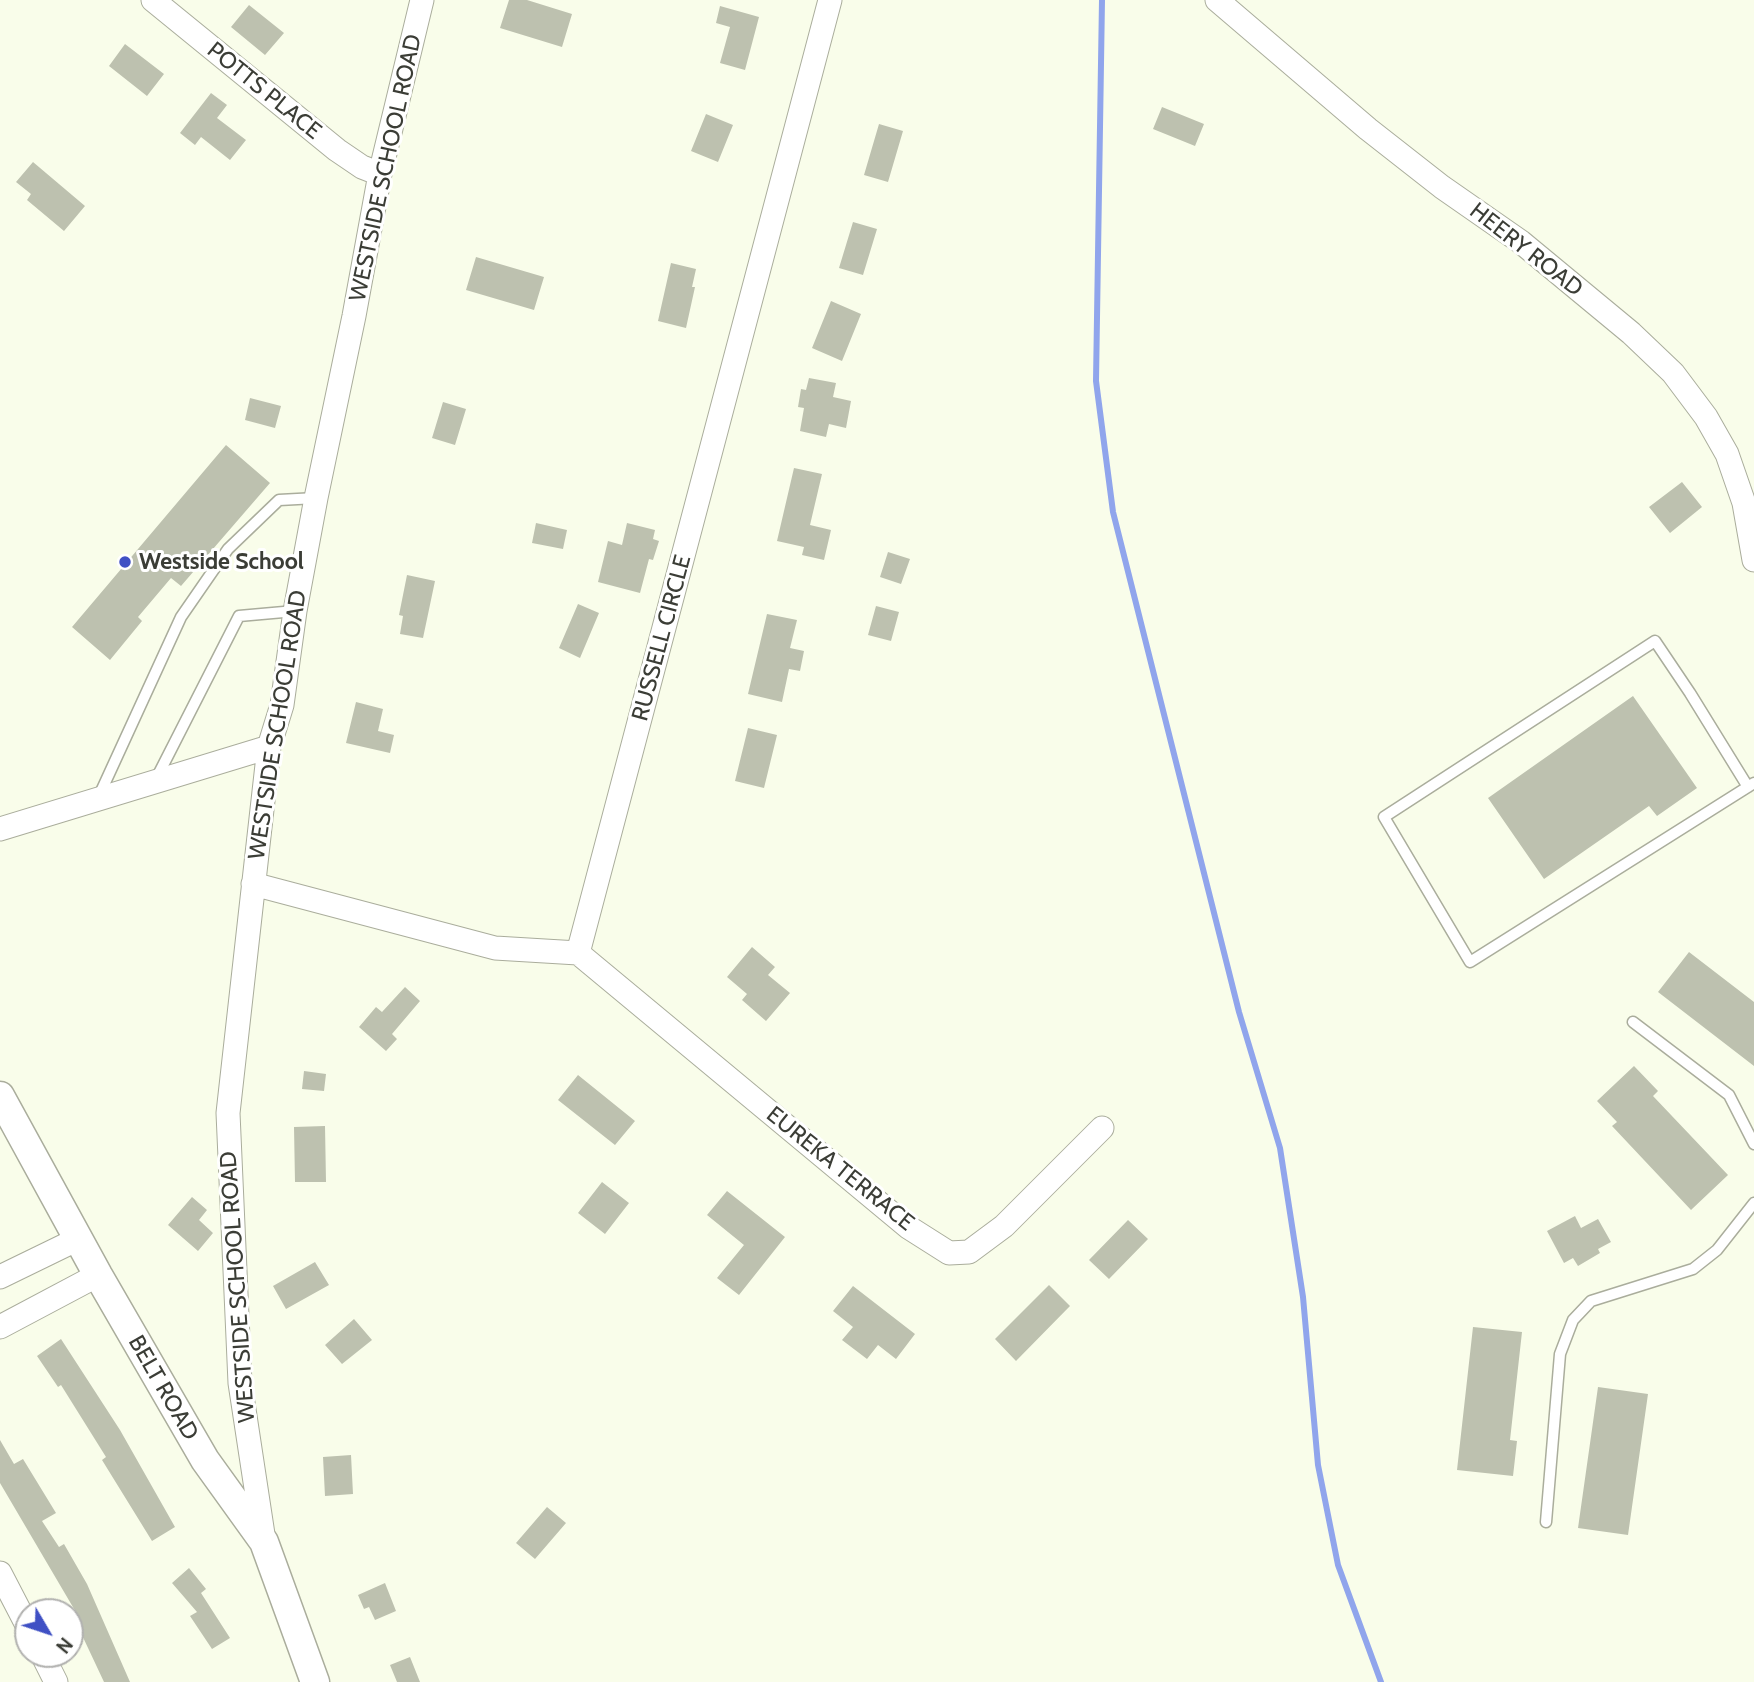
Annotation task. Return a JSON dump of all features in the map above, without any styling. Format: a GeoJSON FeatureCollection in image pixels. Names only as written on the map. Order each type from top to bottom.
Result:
{"type":"FeatureCollection","features":[{"type":"Feature","properties":{"kind":"street","name":"POTTS PLACE"},"geometry":{"type":"LineString","coordinates":[[153,0],[337,150],[362,167],[380,174]]}},
{"type":"Feature","properties":{"kind":"street","name":"WESTSIDE SCHOOL ROAD"},"geometry":{"type":"LineString","coordinates":[[264,1542],[240,1383],[228,1113],[269,747],[282,705],[295,611],[380,174],[422,0]]}},
{"type":"Feature","properties":{"kind":"street","name":"RUSSELL CIRCLE"},"geometry":{"type":"LineString","coordinates":[[579,953],[830,0]]}},
{"type":"Feature","properties":{"kind":"street","name":"HEERY ROAD"},"geometry":{"type":"LineString","coordinates":[[1217,0],[1368,129],[1442,187],[1521,242],[1631,333],[1674,373],[1706,417],[1727,454],[1744,503],[1754,560]]}},
{"type":"Feature","properties":{"kind":"street"},"geometry":{"type":"LineString","coordinates":[[0,829],[269,747]]}},
{"type":"Feature","properties":{"kind":"street"},"geometry":{"type":"LineString","coordinates":[[253,884],[495,948],[579,953]]}},
{"type":"Feature","properties":{"kind":"street","name":"EUREKA TERRACE"},"geometry":{"type":"LineString","coordinates":[[579,953],[908,1227],[949,1252],[969,1252],[1004,1226],[1102,1128]]}},
{"type":"Feature","properties":{"kind":"street","name":"BELT ROAD"},"geometry":{"type":"LineString","coordinates":[[0,1096],[98,1275],[205,1460],[264,1542],[315,1682]]}},
{"type":"Feature","properties":{"kind":"street"},"geometry":{"type":"LineString","coordinates":[[0,1277],[78,1239]]}},
{"type":"Feature","properties":{"kind":"street"},"geometry":{"type":"LineString","coordinates":[[0,1327],[98,1275]]}},
{"type":"Feature","properties":{"kind":"street"},"geometry":{"type":"LineString","coordinates":[[0,1573],[14,1600]]}},
{"type":"Feature","properties":{"kind":"lane"},"geometry":{"type":"LineString","coordinates":[[98,799],[181,617],[228,549],[279,500],[316,498]]}},
{"type":"Feature","properties":{"kind":"lane"},"geometry":{"type":"LineString","coordinates":[[154,782],[239,616],[295,611]]}},
{"type":"Feature","properties":{"kind":"lane"},"geometry":{"type":"LineString","coordinates":[[1655,641],[1751,785],[1470,962],[1384,817],[1655,641]]}},
{"type":"Feature","properties":{"kind":"lane"},"geometry":{"type":"LineString","coordinates":[[1633,1022],[1729,1095],[1754,1144]]}},
{"type":"Feature","properties":{"kind":"lane"},"geometry":{"type":"LineString","coordinates":[[1546,1522],[1559,1354],[1573,1320],[1591,1301],[1693,1269],[1717,1250],[1754,1203]]}},
{"type":"Feature","properties":{"kind":"building"},"geometry":{"type":"Polygon","coordinates":[[[509,0],[527,0],[572,14],[562,47],[500,28],[509,0]]]}},
{"type":"Feature","properties":{"kind":"building"},"geometry":{"type":"Polygon","coordinates":[[[249,5],[284,33],[265,55],[231,27],[249,5]]]}},
{"type":"Feature","properties":{"kind":"building"},"geometry":{"type":"Polygon","coordinates":[[[720,6],[759,17],[745,70],[720,63],[730,27],[716,23],[720,6]]]}},
{"type":"Feature","properties":{"kind":"building"},"geometry":{"type":"Polygon","coordinates":[[[125,44],[164,74],[147,96],[109,66],[125,44]]]}},
{"type":"Feature","properties":{"kind":"building"},"geometry":{"type":"Polygon","coordinates":[[[211,93],[227,105],[217,118],[246,140],[230,160],[201,137],[195,145],[180,133],[211,93]]]}},
{"type":"Feature","properties":{"kind":"building"},"geometry":{"type":"Polygon","coordinates":[[[1162,107],[1204,124],[1195,146],[1153,129],[1162,107]]]}},
{"type":"Feature","properties":{"kind":"building"},"geometry":{"type":"Polygon","coordinates":[[[706,114],[733,125],[718,162],[691,151],[706,114]]]}},
{"type":"Feature","properties":{"kind":"building"},"geometry":{"type":"Polygon","coordinates":[[[879,124],[903,131],[888,182],[864,175],[879,124]]]}},
{"type":"Feature","properties":{"kind":"building"},"geometry":{"type":"Polygon","coordinates":[[[33,162],[85,206],[64,231],[27,200],[31,194],[16,182],[33,162]]]}},
{"type":"Feature","properties":{"kind":"building"},"geometry":{"type":"Polygon","coordinates":[[[853,222],[877,229],[863,275],[839,268],[853,222]]]}},
{"type":"Feature","properties":{"kind":"building"},"geometry":{"type":"Polygon","coordinates":[[[476,257],[544,277],[534,310],[466,290],[476,257]]]}},
{"type":"Feature","properties":{"kind":"building"},"geometry":{"type":"Polygon","coordinates":[[[671,263],[696,269],[686,328],[658,321],[671,263]]]}},
{"type":"Feature","properties":{"kind":"building"},"geometry":{"type":"Polygon","coordinates":[[[831,301],[861,314],[842,361],[812,348],[831,301]]]}},
{"type":"Feature","properties":{"kind":"building"},"geometry":{"type":"Polygon","coordinates":[[[809,378],[836,383],[833,397],[851,401],[846,428],[829,424],[826,437],[800,431],[804,408],[798,407],[801,389],[806,390],[809,378]]]}},
{"type":"Feature","properties":{"kind":"building"},"geometry":{"type":"Polygon","coordinates":[[[250,398],[281,406],[275,428],[245,420],[250,398]]]}},
{"type":"Feature","properties":{"kind":"building"},"geometry":{"type":"Polygon","coordinates":[[[443,402],[466,409],[455,445],[432,438],[443,402]]]}},
{"type":"Feature","properties":{"kind":"building"},"geometry":{"type":"Polygon","coordinates":[[[226,445],[270,483],[181,586],[171,578],[138,617],[142,621],[110,660],[72,627],[226,445]]]}},
{"type":"Feature","properties":{"kind":"building"},"geometry":{"type":"Polygon","coordinates":[[[794,468],[822,474],[810,525],[831,530],[824,560],[802,555],[804,547],[777,541],[794,468]]]}},
{"type":"Feature","properties":{"kind":"building"},"geometry":{"type":"Polygon","coordinates":[[[1682,482],[1702,507],[1670,533],[1649,507],[1682,482]]]}},
{"type":"Feature","properties":{"kind":"building"},"geometry":{"type":"Polygon","coordinates":[[[536,523],[567,530],[563,549],[532,543],[536,523]]]}},
{"type":"Feature","properties":{"kind":"building"},"geometry":{"type":"Polygon","coordinates":[[[627,523],[655,530],[653,539],[659,541],[653,560],[649,559],[640,593],[598,582],[608,541],[622,545],[627,523]]]}},
{"type":"Feature","properties":{"kind":"building"},"geometry":{"type":"Polygon","coordinates":[[[888,552],[910,559],[901,584],[880,577],[888,552]]]}},
{"type":"Feature","properties":{"kind":"building"},"geometry":{"type":"Polygon","coordinates":[[[407,575],[435,581],[423,638],[400,634],[403,616],[399,615],[407,575]]]}},
{"type":"Feature","properties":{"kind":"building"},"geometry":{"type":"Polygon","coordinates":[[[578,604],[599,613],[580,658],[559,648],[578,604]]]}},
{"type":"Feature","properties":{"kind":"building"},"geometry":{"type":"Polygon","coordinates":[[[876,606],[899,612],[891,641],[868,635],[876,606]]]}},
{"type":"Feature","properties":{"kind":"building"},"geometry":{"type":"Polygon","coordinates":[[[767,614],[797,620],[790,648],[804,651],[800,671],[789,669],[782,702],[748,694],[767,614]]]}},
{"type":"Feature","properties":{"kind":"building"},"geometry":{"type":"Polygon","coordinates":[[[1633,696],[1697,788],[1657,816],[1649,806],[1544,879],[1488,798],[1633,696]]]}},
{"type":"Feature","properties":{"kind":"building"},"geometry":{"type":"Polygon","coordinates":[[[356,702],[383,709],[378,731],[394,735],[390,753],[346,743],[356,702]]]}},
{"type":"Feature","properties":{"kind":"building"},"geometry":{"type":"Polygon","coordinates":[[[748,728],[777,735],[764,788],[735,781],[748,728]]]}},
{"type":"Feature","properties":{"kind":"building"},"geometry":{"type":"Polygon","coordinates":[[[752,947],[775,967],[768,975],[790,993],[766,1021],[742,1000],[747,994],[727,977],[752,947]]]}},
{"type":"Feature","properties":{"kind":"building"},"geometry":{"type":"Polygon","coordinates":[[[1689,952],[1754,1002],[1754,1066],[1658,992],[1689,952]]]}},
{"type":"Feature","properties":{"kind":"building"},"geometry":{"type":"Polygon","coordinates":[[[405,987],[420,1001],[392,1034],[397,1039],[386,1051],[359,1027],[376,1007],[382,1012],[405,987]]]}},
{"type":"Feature","properties":{"kind":"building"},"geometry":{"type":"Polygon","coordinates":[[[1634,1066],[1658,1091],[1653,1096],[1728,1175],[1691,1210],[1612,1126],[1617,1122],[1597,1101],[1634,1066]]]}},
{"type":"Feature","properties":{"kind":"building"},"geometry":{"type":"Polygon","coordinates":[[[304,1071],[326,1074],[324,1091],[302,1089],[304,1071]]]}},
{"type":"Feature","properties":{"kind":"building"},"geometry":{"type":"Polygon","coordinates":[[[578,1075],[635,1121],[615,1145],[558,1100],[578,1075]]]}},
{"type":"Feature","properties":{"kind":"building"},"geometry":{"type":"Polygon","coordinates":[[[325,1126],[326,1182],[295,1182],[294,1127],[325,1126]]]}},
{"type":"Feature","properties":{"kind":"building"},"geometry":{"type":"Polygon","coordinates":[[[602,1182],[629,1203],[605,1234],[578,1213],[602,1182]]]}},
{"type":"Feature","properties":{"kind":"building"},"geometry":{"type":"Polygon","coordinates":[[[727,1191],[785,1237],[739,1295],[717,1278],[744,1245],[707,1215],[727,1191]]]}},
{"type":"Feature","properties":{"kind":"building"},"geometry":{"type":"Polygon","coordinates":[[[192,1197],[207,1210],[199,1220],[213,1233],[198,1251],[168,1225],[192,1197]]]}},
{"type":"Feature","properties":{"kind":"building"},"geometry":{"type":"Polygon","coordinates":[[[1575,1216],[1581,1228],[1598,1219],[1611,1242],[1598,1249],[1600,1253],[1578,1266],[1573,1258],[1564,1263],[1547,1231],[1575,1216]]]}},
{"type":"Feature","properties":{"kind":"building"},"geometry":{"type":"Polygon","coordinates":[[[1128,1220],[1148,1239],[1109,1279],[1089,1260],[1128,1220]]]}},
{"type":"Feature","properties":{"kind":"building"},"geometry":{"type":"Polygon","coordinates":[[[315,1262],[329,1285],[286,1309],[273,1286],[315,1262]]]}},
{"type":"Feature","properties":{"kind":"building"},"geometry":{"type":"Polygon","coordinates":[[[1049,1285],[1070,1306],[1016,1361],[995,1339],[1049,1285]]]}},
{"type":"Feature","properties":{"kind":"building"},"geometry":{"type":"Polygon","coordinates":[[[853,1286],[915,1334],[896,1359],[878,1345],[867,1359],[842,1340],[853,1327],[833,1311],[853,1286]]]}},
{"type":"Feature","properties":{"kind":"building"},"geometry":{"type":"Polygon","coordinates":[[[354,1319],[372,1340],[342,1364],[325,1345],[354,1319]]]}},
{"type":"Feature","properties":{"kind":"building"},"geometry":{"type":"Polygon","coordinates":[[[1473,1327],[1522,1332],[1510,1440],[1517,1441],[1513,1476],[1457,1470],[1473,1327]]]}},
{"type":"Feature","properties":{"kind":"building"},"geometry":{"type":"Polygon","coordinates":[[[61,1339],[120,1430],[175,1527],[152,1541],[102,1460],[106,1457],[61,1385],[58,1387],[37,1356],[61,1339]]]}},
{"type":"Feature","properties":{"kind":"building"},"geometry":{"type":"Polygon","coordinates":[[[1598,1387],[1648,1394],[1628,1535],[1578,1528],[1598,1387]]]}},
{"type":"Feature","properties":{"kind":"building"},"geometry":{"type":"Polygon","coordinates":[[[0,1440],[14,1464],[23,1459],[56,1513],[42,1521],[59,1547],[64,1544],[87,1584],[130,1682],[104,1682],[84,1639],[84,1598],[68,1598],[0,1483],[0,1440]]]}},
{"type":"Feature","properties":{"kind":"building"},"geometry":{"type":"Polygon","coordinates":[[[351,1455],[353,1494],[325,1496],[323,1457],[351,1455]]]}},
{"type":"Feature","properties":{"kind":"building"},"geometry":{"type":"Polygon","coordinates":[[[547,1507],[566,1523],[535,1559],[516,1543],[547,1507]]]}},
{"type":"Feature","properties":{"kind":"building"},"geometry":{"type":"Polygon","coordinates":[[[189,1568],[206,1589],[201,1593],[230,1638],[212,1649],[190,1616],[197,1612],[172,1583],[189,1568]]]}},
{"type":"Feature","properties":{"kind":"building"},"geometry":{"type":"Polygon","coordinates":[[[385,1583],[396,1611],[375,1620],[369,1607],[364,1609],[358,1595],[385,1583]]]}},
{"type":"Feature","properties":{"kind":"building"},"geometry":{"type":"Polygon","coordinates":[[[410,1657],[420,1682],[397,1682],[390,1665],[410,1657]]]}},
{"type":"Feature","properties":{"kind":"waterway"},"geometry":{"type":"LineString","coordinates":[[1102,0],[1096,381],[1113,512],[1239,1012],[1280,1148],[1303,1297],[1318,1465],[1338,1565],[1381,1682]]}},
{"type":"Feature","properties":{"kind":"place","name":"Westside School"},"geometry":{"type":"Point","coordinates":[125,562]}}]}
